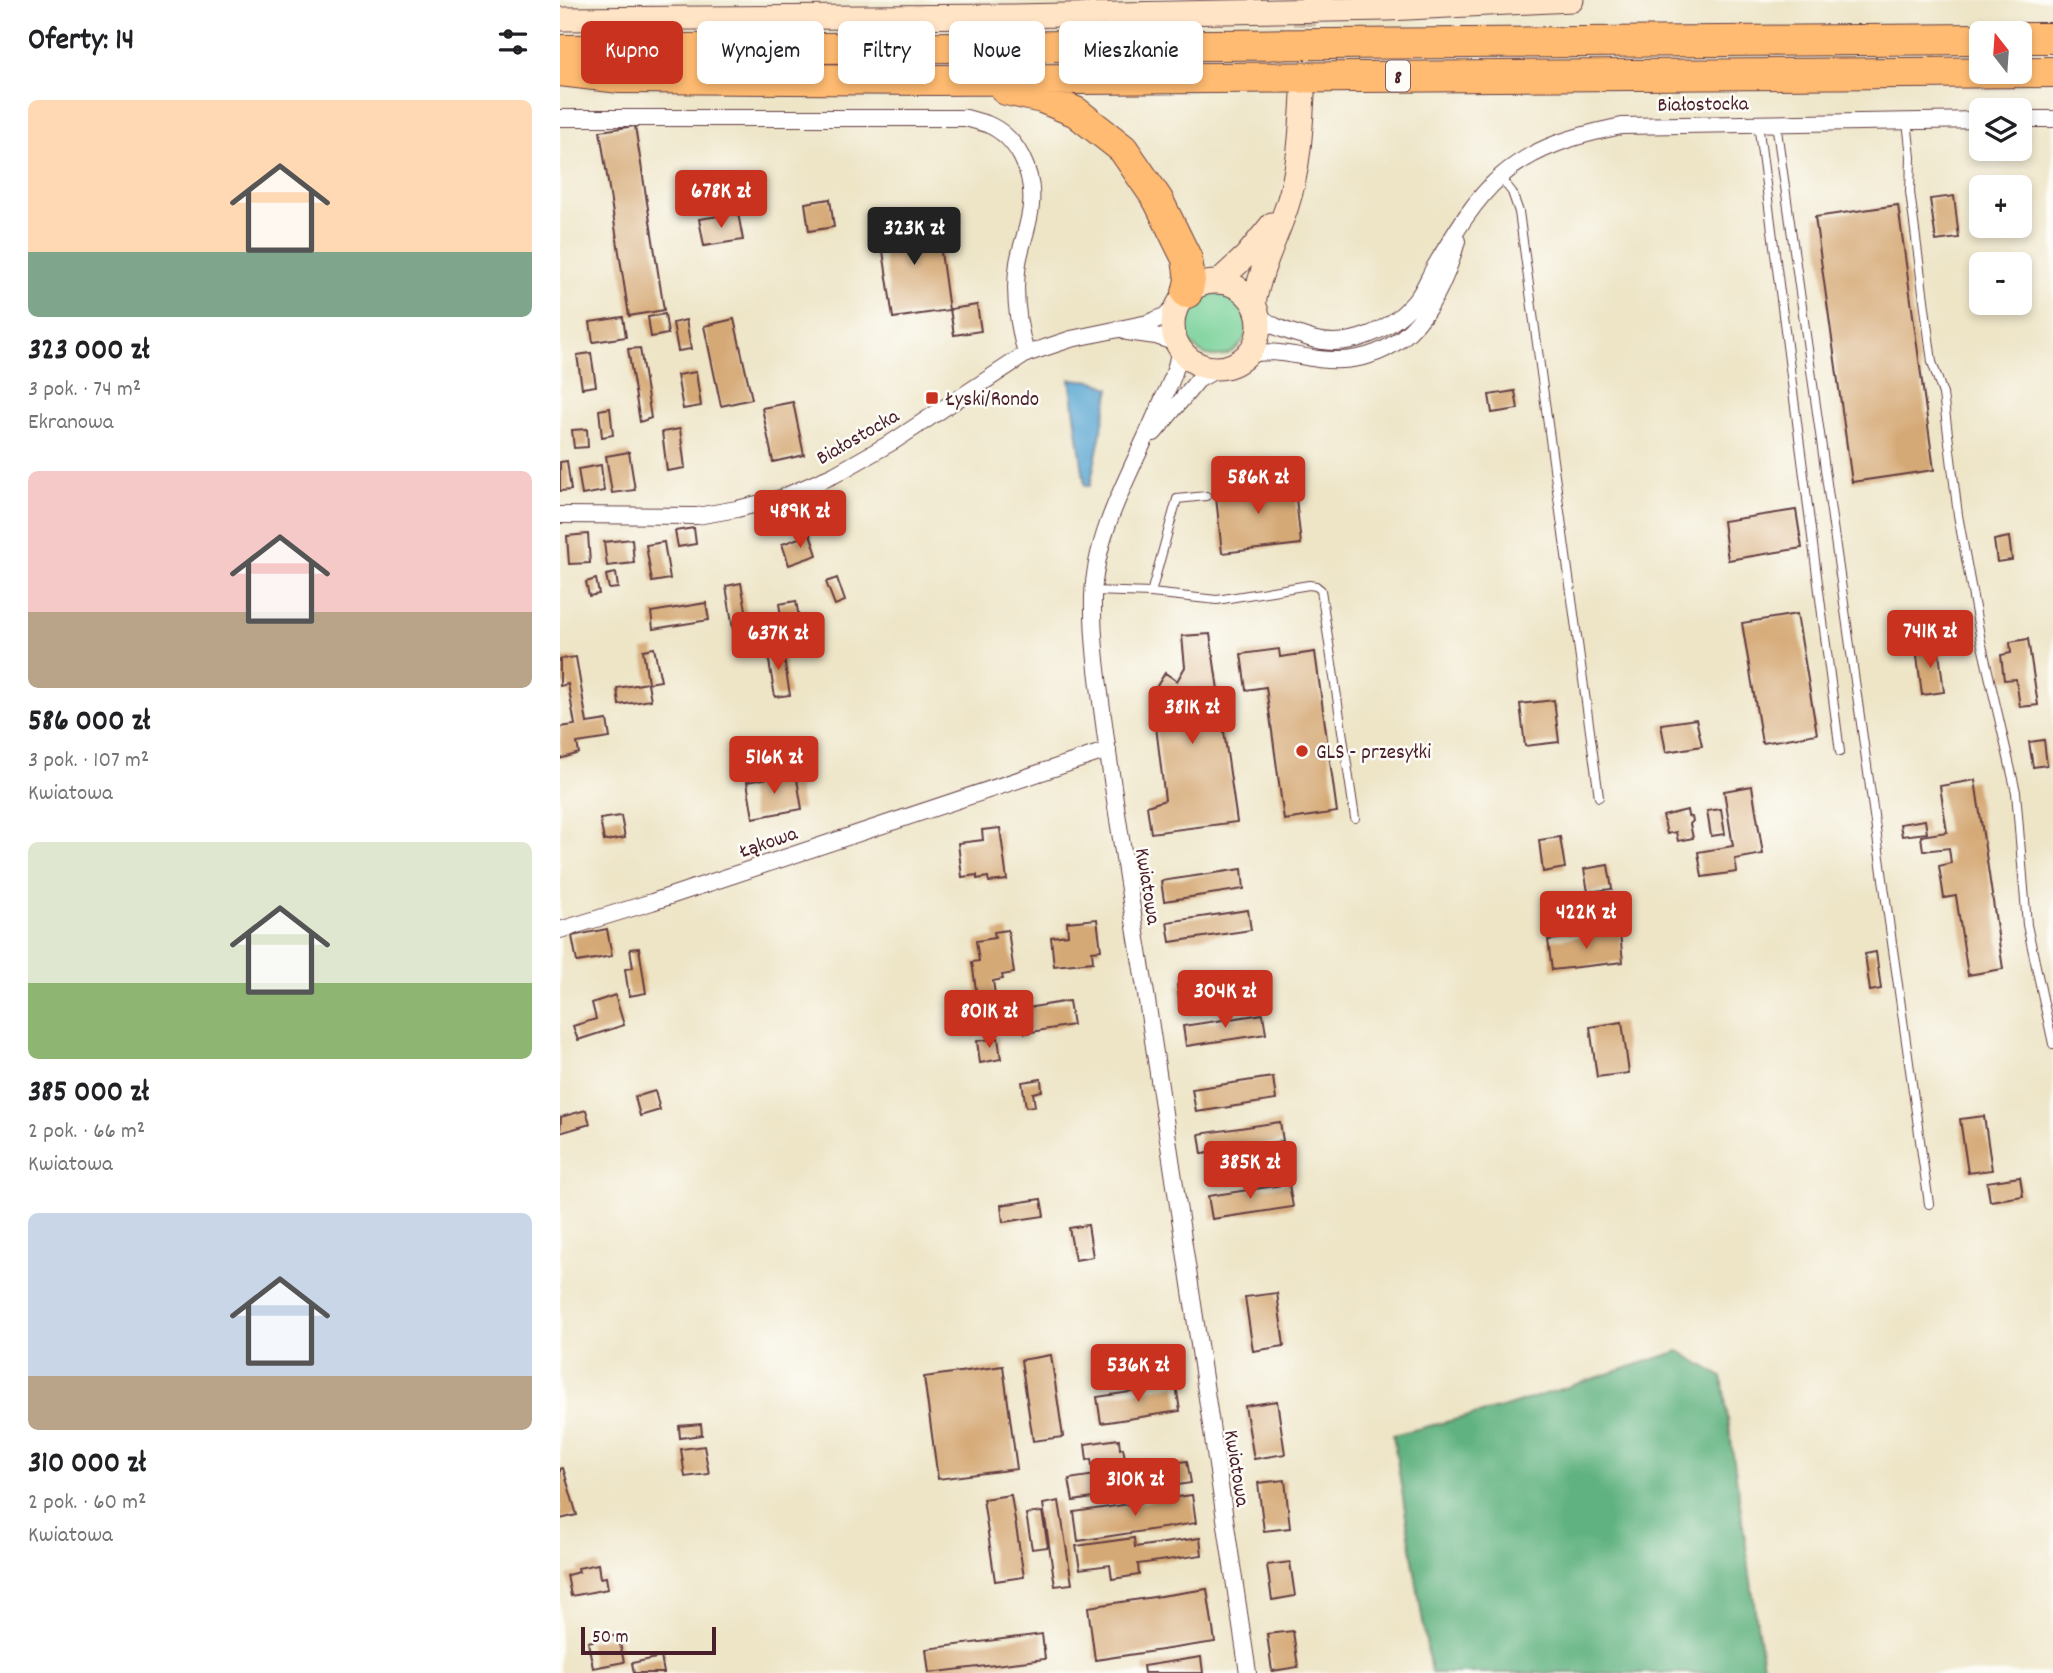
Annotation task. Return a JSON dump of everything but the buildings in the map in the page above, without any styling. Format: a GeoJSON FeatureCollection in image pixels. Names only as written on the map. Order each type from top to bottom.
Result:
{"type":"FeatureCollection","features":[{"type":"Feature","properties":{"kind":"highway"},"geometry":{"type":"LineString","coordinates":[[2032,38],[2053,38]]}},
{"type":"Feature","properties":{"kind":"highway","name":"8"},"geometry":{"type":"LineString","coordinates":[[560,50],[1969,39]]}},
{"type":"Feature","properties":{"kind":"highway","name":"8"},"geometry":{"type":"LineString","coordinates":[[560,71],[620,78],[936,80],[2053,72]]}},
{"type":"Feature","properties":{"kind":"highway"},"geometry":{"type":"LineString","coordinates":[[936,80],[1042,98],[1076,112],[1124,149],[1158,200],[1186,259],[1190,280],[1183,298]]}},
{"type":"Feature","properties":{"kind":"street"},"geometry":{"type":"LineString","coordinates":[[560,19],[669,9],[795,13],[1572,0]]}},
{"type":"Feature","properties":{"kind":"street"},"geometry":{"type":"LineString","coordinates":[[1256,309],[1239,288],[1218,282],[1198,285],[1183,298],[1172,323],[1177,346],[1196,364],[1218,369],[1239,361],[1258,336],[1260,325],[1256,309],[1262,268],[1287,205],[1300,145],[1303,94]]}},
{"type":"Feature","properties":{"kind":"street"},"geometry":{"type":"LineString","coordinates":[[560,118],[966,118],[989,125],[1009,139],[1023,159],[1031,182],[1031,206],[1018,264],[1016,297],[1019,331],[1026,354]]}},
{"type":"Feature","properties":{"kind":"street"},"geometry":{"type":"LineString","coordinates":[[2032,119],[2053,119]]}},
{"type":"Feature","properties":{"kind":"street","name":"Białostocka"},"geometry":{"type":"LineString","coordinates":[[1256,309],[1274,327],[1314,340],[1353,340],[1371,334],[1404,312],[1420,295],[1474,206],[1500,177],[1522,159],[1548,146],[1587,133],[1622,126],[1969,120]]}},
{"type":"Feature","properties":{"kind":"street"},"geometry":{"type":"LineString","coordinates":[[1218,282],[1246,256],[1287,205]]}},
{"type":"Feature","properties":{"kind":"street","name":"Białostocka"},"geometry":{"type":"LineString","coordinates":[[1239,361],[1269,351],[1319,359],[1346,359],[1368,355],[1391,345],[1413,329],[1430,307],[1448,272],[1461,226]]}},
{"type":"Feature","properties":{"kind":"street","name":"Białostocka"},"geometry":{"type":"LineString","coordinates":[[560,515],[697,516],[781,498],[834,475],[882,448],[1026,354],[1070,339],[1147,323],[1165,316],[1183,298]]}},
{"type":"Feature","properties":{"kind":"street","name":"Białostocka"},"geometry":{"type":"LineString","coordinates":[[1114,330],[1156,336],[1177,346]]}},
{"type":"Feature","properties":{"kind":"street","name":"Kwiatowa"},"geometry":{"type":"LineString","coordinates":[[1177,346],[1178,359],[1172,378],[1124,482],[1100,552],[1093,591],[1094,640],[1119,838],[1248,1673]]}},
{"type":"Feature","properties":{"kind":"street","name":"Kwiatowa"},"geometry":{"type":"LineString","coordinates":[[1143,445],[1198,380],[1239,361]]}},
{"type":"Feature","properties":{"kind":"street","name":"Łąkowa"},"geometry":{"type":"LineString","coordinates":[[560,930],[652,902],[1108,750]]}},
{"type":"Feature","properties":{"kind":"lane"},"geometry":{"type":"LineString","coordinates":[[1907,121],[1911,157],[1910,192],[1932,362],[1943,394],[1958,515],[1981,641],[2016,792],[2027,925],[2053,1044]]}},
{"type":"Feature","properties":{"kind":"lane"},"geometry":{"type":"LineString","coordinates":[[1758,122],[1840,752]]}},
{"type":"Feature","properties":{"kind":"lane"},"geometry":{"type":"LineString","coordinates":[[1776,122],[1929,1204]]}},
{"type":"Feature","properties":{"kind":"lane"},"geometry":{"type":"LineString","coordinates":[[1500,177],[1511,192],[1519,212],[1598,797]]}},
{"type":"Feature","properties":{"kind":"lane"},"geometry":{"type":"LineString","coordinates":[[1151,593],[1177,499],[1206,496]]}},
{"type":"Feature","properties":{"kind":"lane"},"geometry":{"type":"LineString","coordinates":[[1093,591],[1151,593],[1217,600],[1309,585],[1321,590],[1355,817]]}},
{"type":"Feature","properties":{"kind":"green space"},"geometry":{"type":"Polygon","coordinates":[[[1210,294],[1222,294],[1238,303],[1245,313],[1245,337],[1238,347],[1222,356],[1210,356],[1199,351],[1190,342],[1185,331],[1185,319],[1190,308],[1199,299],[1210,294]]]}},
{"type":"Feature","properties":{"kind":"green space"},"geometry":{"type":"Polygon","coordinates":[[[1679,1351],[1722,1377],[1764,1673],[1431,1673],[1393,1435],[1502,1408],[1679,1351]]]}},
{"type":"Feature","properties":{"kind":"water"},"geometry":{"type":"Polygon","coordinates":[[[1070,379],[1093,381],[1110,388],[1090,486],[1085,486],[1070,379]]]}},
{"type":"Feature","properties":{"kind":"tunnel"},"geometry":{"type":"LineString","coordinates":[[1303,94],[1305,0]]}},
{"type":"Feature","properties":{"kind":"place","name":"Łyski/Rondo"},"geometry":{"type":"Point","coordinates":[932,398]}},
{"type":"Feature","properties":{"kind":"place","name":"GLS - przesyłki"},"geometry":{"type":"Point","coordinates":[1302,751]}}]}
